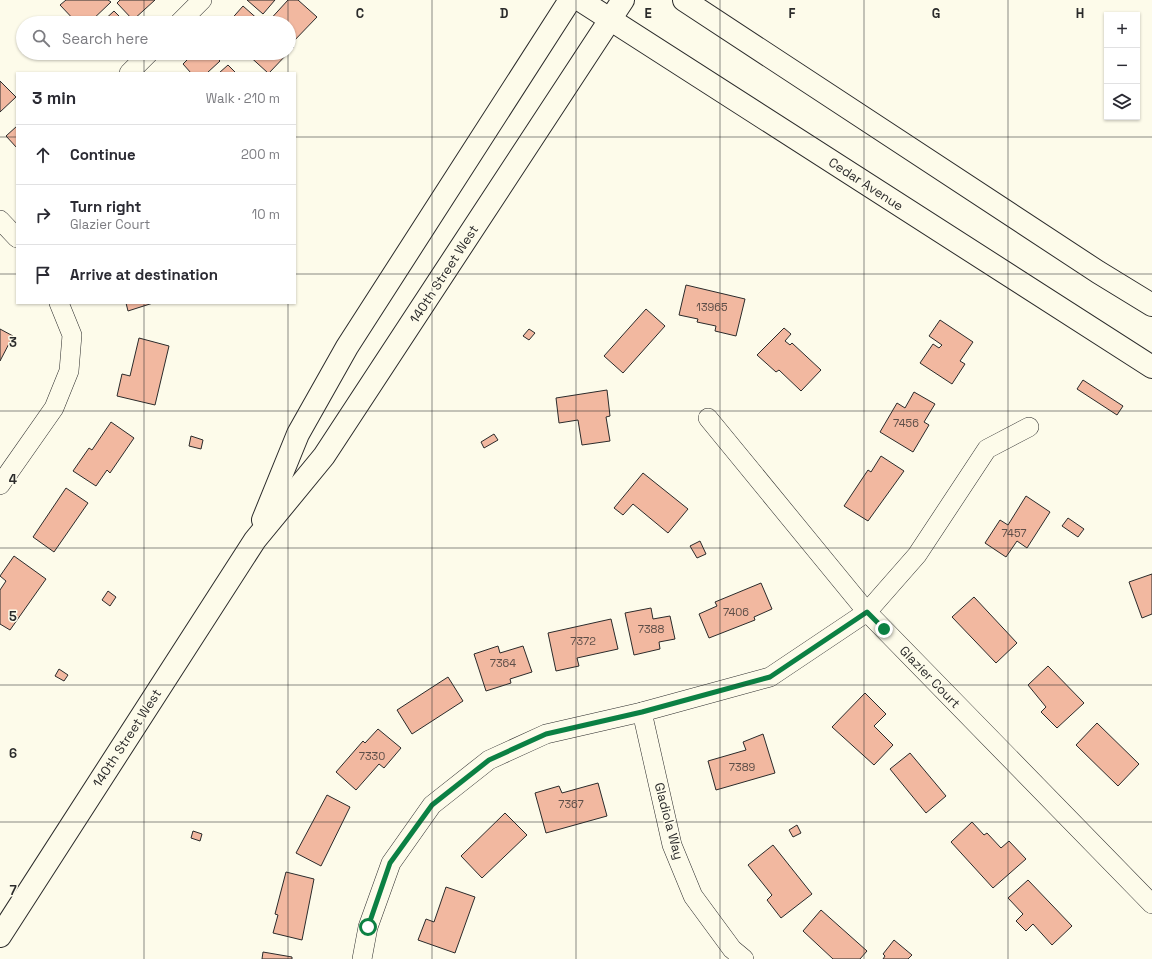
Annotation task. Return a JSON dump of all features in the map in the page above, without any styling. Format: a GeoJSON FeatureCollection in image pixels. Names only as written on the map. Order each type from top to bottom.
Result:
{"type":"FeatureCollection","features":[{"type":"Feature","properties":{"kind":"main road","name":"140th Street West"},"geometry":{"type":"LineString","coordinates":[[255,540],[298,434],[347,347],[570,0]]}},
{"type":"Feature","properties":{"kind":"main road","name":"Cedar Avenue"},"geometry":{"type":"LineString","coordinates":[[580,0],[1152,366]]}},
{"type":"Feature","properties":{"kind":"main road","name":"140th Street West"},"geometry":{"type":"LineString","coordinates":[[0,936],[255,540],[324,456],[623,0]]}},
{"type":"Feature","properties":{"kind":"main road"},"geometry":{"type":"LineString","coordinates":[[684,0],[1098,272],[1152,305]]}},
{"type":"Feature","properties":{"kind":"street"},"geometry":{"type":"LineString","coordinates":[[186,16],[202,0]]}},
{"type":"Feature","properties":{"kind":"street"},"geometry":{"type":"LineString","coordinates":[[131,72],[142,60]]}},
{"type":"Feature","properties":{"kind":"street"},"geometry":{"type":"LineString","coordinates":[[0,220],[16,237]]}},
{"type":"Feature","properties":{"kind":"street"},"geometry":{"type":"LineString","coordinates":[[0,485],[54,408],[68,371],[72,335],[59,304]]}},
{"type":"Feature","properties":{"kind":"street","name":"Glazier Court"},"geometry":{"type":"LineString","coordinates":[[708,418],[867,612],[1152,904]]}},
{"type":"Feature","properties":{"kind":"street"},"geometry":{"type":"LineString","coordinates":[[362,959],[368,927],[390,863],[432,805],[489,760],[546,734],[642,712],[770,677],[867,612],[917,555],[987,449],[1029,427]]}},
{"type":"Feature","properties":{"kind":"street","name":"Gladiola Way"},"geometry":{"type":"LineString","coordinates":[[642,712],[672,845],[693,896],[732,948],[744,959]]}},
{"type":"Feature","properties":{"kind":"building"},"geometry":{"type":"Polygon","coordinates":[[[66,0],[108,0],[111,2],[96,16],[70,16],[60,5],[66,0]]]}},
{"type":"Feature","properties":{"kind":"building"},"geometry":{"type":"Polygon","coordinates":[[[120,0],[155,0],[137,16],[129,16],[117,3],[120,0]]]}},
{"type":"Feature","properties":{"kind":"building"},"geometry":{"type":"Polygon","coordinates":[[[247,0],[275,0],[263,14],[247,0]]]}},
{"type":"Feature","properties":{"kind":"building"},"geometry":{"type":"Polygon","coordinates":[[[288,0],[298,0],[317,17],[296,39],[296,16],[273,16],[288,0]]]}},
{"type":"Feature","properties":{"kind":"building"},"geometry":{"type":"Polygon","coordinates":[[[243,6],[254,16],[234,16],[243,6]]]}},
{"type":"Feature","properties":{"kind":"building"},"geometry":{"type":"Polygon","coordinates":[[[114,11],[119,16],[109,16],[114,11]]]}},
{"type":"Feature","properties":{"kind":"building"},"geometry":{"type":"Polygon","coordinates":[[[187,60],[220,61],[208,72],[190,72],[183,64],[187,60]]]}},
{"type":"Feature","properties":{"kind":"building"},"geometry":{"type":"Polygon","coordinates":[[[254,60],[281,60],[270,72],[267,72],[254,60]]]}},
{"type":"Feature","properties":{"kind":"building"},"geometry":{"type":"Polygon","coordinates":[[[228,65],[235,72],[220,72],[228,65]]]}},
{"type":"Feature","properties":{"kind":"building"},"geometry":{"type":"Polygon","coordinates":[[[0,81],[16,97],[0,112],[0,81]]]}},
{"type":"Feature","properties":{"kind":"building"},"geometry":{"type":"Polygon","coordinates":[[[16,127],[16,147],[6,136],[16,127]]]}},
{"type":"Feature","properties":{"kind":"building"},"geometry":{"type":"Polygon","coordinates":[[[686,285],[745,299],[736,336],[715,331],[716,326],[697,322],[698,319],[679,315],[686,285]]]}},
{"type":"Feature","properties":{"kind":"building"},"geometry":{"type":"Polygon","coordinates":[[[126,304],[150,304],[128,311],[126,304]]]}},
{"type":"Feature","properties":{"kind":"building"},"geometry":{"type":"Polygon","coordinates":[[[646,309],[665,326],[623,373],[604,356],[646,309]]]}},
{"type":"Feature","properties":{"kind":"building"},"geometry":{"type":"Polygon","coordinates":[[[940,320],[973,342],[960,361],[965,364],[952,384],[920,363],[933,344],[939,348],[942,345],[929,336],[940,320]]]}},
{"type":"Feature","properties":{"kind":"building"},"geometry":{"type":"Polygon","coordinates":[[[784,328],[791,334],[785,341],[790,345],[792,343],[821,370],[801,391],[779,370],[776,372],[757,355],[784,328]]]}},
{"type":"Feature","properties":{"kind":"building"},"geometry":{"type":"Polygon","coordinates":[[[0,329],[13,336],[0,361],[0,329]]]}},
{"type":"Feature","properties":{"kind":"building"},"geometry":{"type":"Polygon","coordinates":[[[529,329],[535,333],[529,340],[523,336],[529,329]]]}},
{"type":"Feature","properties":{"kind":"building"},"geometry":{"type":"Polygon","coordinates":[[[139,338],[169,346],[155,405],[117,396],[122,374],[130,376],[139,338]]]}},
{"type":"Feature","properties":{"kind":"building"},"geometry":{"type":"Polygon","coordinates":[[[1083,380],[1123,406],[1117,415],[1077,389],[1083,380]]]}},
{"type":"Feature","properties":{"kind":"building"},"geometry":{"type":"Polygon","coordinates":[[[607,390],[610,416],[606,417],[610,441],[582,445],[578,420],[559,423],[556,398],[607,390]]]}},
{"type":"Feature","properties":{"kind":"building"},"geometry":{"type":"Polygon","coordinates":[[[914,392],[935,404],[924,422],[929,425],[913,452],[880,432],[897,403],[905,408],[914,392]]]}},
{"type":"Feature","properties":{"kind":"building"},"geometry":{"type":"Polygon","coordinates":[[[111,422],[134,438],[110,473],[107,470],[96,486],[73,471],[89,448],[92,450],[111,422]]]}},
{"type":"Feature","properties":{"kind":"building"},"geometry":{"type":"Polygon","coordinates":[[[494,434],[498,440],[484,448],[481,442],[494,434]]]}},
{"type":"Feature","properties":{"kind":"building"},"geometry":{"type":"Polygon","coordinates":[[[191,436],[203,440],[201,449],[189,446],[191,436]]]}},
{"type":"Feature","properties":{"kind":"building"},"geometry":{"type":"Polygon","coordinates":[[[881,456],[904,471],[868,521],[844,506],[868,470],[871,472],[881,456]]]}},
{"type":"Feature","properties":{"kind":"building"},"geometry":{"type":"Polygon","coordinates":[[[643,473],[688,509],[668,533],[633,504],[623,515],[614,508],[643,473]]]}},
{"type":"Feature","properties":{"kind":"building"},"geometry":{"type":"Polygon","coordinates":[[[66,488],[88,503],[54,552],[33,537],[66,488]]]}},
{"type":"Feature","properties":{"kind":"building"},"geometry":{"type":"Polygon","coordinates":[[[1026,496],[1050,512],[1027,548],[1017,541],[1006,557],[985,543],[1000,520],[1008,525],[1026,496]]]}},
{"type":"Feature","properties":{"kind":"building"},"geometry":{"type":"Polygon","coordinates":[[[1068,518],[1084,529],[1078,537],[1062,526],[1068,518]]]}},
{"type":"Feature","properties":{"kind":"building"},"geometry":{"type":"Polygon","coordinates":[[[700,541],[706,554],[697,558],[690,546],[700,541]]]}},
{"type":"Feature","properties":{"kind":"building"},"geometry":{"type":"Polygon","coordinates":[[[14,556],[46,579],[10,630],[0,624],[0,590],[6,581],[0,576],[14,556]]]}},
{"type":"Feature","properties":{"kind":"building"},"geometry":{"type":"Polygon","coordinates":[[[1152,574],[1152,614],[1142,618],[1129,582],[1152,574]]]}},
{"type":"Feature","properties":{"kind":"building"},"geometry":{"type":"Polygon","coordinates":[[[761,583],[772,609],[754,617],[755,620],[709,638],[699,614],[717,606],[715,602],[761,583]]]}},
{"type":"Feature","properties":{"kind":"building"},"geometry":{"type":"Polygon","coordinates":[[[108,591],[116,597],[110,606],[102,600],[108,591]]]}},
{"type":"Feature","properties":{"kind":"building"},"geometry":{"type":"Polygon","coordinates":[[[974,597],[1017,643],[996,663],[952,617],[974,597]]]}},
{"type":"Feature","properties":{"kind":"building"},"geometry":{"type":"Polygon","coordinates":[[[651,608],[653,619],[670,616],[675,639],[659,642],[660,649],[634,655],[625,613],[651,608]]]}},
{"type":"Feature","properties":{"kind":"building"},"geometry":{"type":"Polygon","coordinates":[[[611,619],[618,649],[577,658],[579,666],[556,671],[548,633],[611,619]]]}},
{"type":"Feature","properties":{"kind":"building"},"geometry":{"type":"Polygon","coordinates":[[[498,646],[500,653],[523,646],[532,672],[510,679],[511,683],[486,691],[474,654],[498,646]]]}},
{"type":"Feature","properties":{"kind":"building"},"geometry":{"type":"Polygon","coordinates":[[[1048,666],[1084,703],[1057,728],[1041,712],[1046,707],[1028,685],[1048,666]]]}},
{"type":"Feature","properties":{"kind":"building"},"geometry":{"type":"Polygon","coordinates":[[[59,669],[68,675],[64,681],[55,676],[59,669]]]}},
{"type":"Feature","properties":{"kind":"building"},"geometry":{"type":"Polygon","coordinates":[[[448,677],[463,701],[412,734],[397,710],[448,677]]]}},
{"type":"Feature","properties":{"kind":"building"},"geometry":{"type":"Polygon","coordinates":[[[865,693],[886,714],[874,726],[893,745],[874,765],[832,727],[865,693]]]}},
{"type":"Feature","properties":{"kind":"building"},"geometry":{"type":"Polygon","coordinates":[[[1097,723],[1139,764],[1118,786],[1076,745],[1097,723]]]}},
{"type":"Feature","properties":{"kind":"building"},"geometry":{"type":"Polygon","coordinates":[[[378,729],[401,748],[384,768],[379,764],[356,790],[336,772],[363,741],[365,743],[378,729]]]}},
{"type":"Feature","properties":{"kind":"building"},"geometry":{"type":"Polygon","coordinates":[[[763,734],[775,773],[716,790],[708,761],[746,750],[743,742],[763,734]]]}},
{"type":"Feature","properties":{"kind":"building"},"geometry":{"type":"Polygon","coordinates":[[[910,753],[946,796],[926,813],[890,769],[910,753]]]}},
{"type":"Feature","properties":{"kind":"building"},"geometry":{"type":"Polygon","coordinates":[[[598,783],[607,816],[546,833],[535,793],[559,786],[562,793],[598,783]]]}},
{"type":"Feature","properties":{"kind":"building"},"geometry":{"type":"Polygon","coordinates":[[[327,795],[350,807],[321,866],[296,853],[327,795]]]}},
{"type":"Feature","properties":{"kind":"building"},"geometry":{"type":"Polygon","coordinates":[[[505,813],[527,835],[482,878],[461,856],[505,813]]]}},
{"type":"Feature","properties":{"kind":"building"},"geometry":{"type":"Polygon","coordinates":[[[972,822],[984,835],[987,833],[1001,848],[1009,841],[1026,859],[993,888],[951,842],[972,822]]]}},
{"type":"Feature","properties":{"kind":"building"},"geometry":{"type":"Polygon","coordinates":[[[797,825],[801,833],[793,837],[789,830],[797,825]]]}},
{"type":"Feature","properties":{"kind":"building"},"geometry":{"type":"Polygon","coordinates":[[[193,831],[202,834],[200,841],[191,838],[193,831]]]}},
{"type":"Feature","properties":{"kind":"building"},"geometry":{"type":"Polygon","coordinates":[[[773,845],[812,894],[781,918],[767,900],[772,895],[748,865],[773,845]]]}},
{"type":"Feature","properties":{"kind":"building"},"geometry":{"type":"Polygon","coordinates":[[[286,872],[314,879],[302,940],[273,933],[278,915],[275,914],[286,872]]]}},
{"type":"Feature","properties":{"kind":"building"},"geometry":{"type":"Polygon","coordinates":[[[1028,880],[1072,926],[1052,945],[1033,924],[1026,931],[1016,921],[1023,914],[1008,898],[1028,880]]]}},
{"type":"Feature","properties":{"kind":"building"},"geometry":{"type":"Polygon","coordinates":[[[446,887],[475,897],[455,953],[418,940],[426,919],[434,922],[446,887]]]}},
{"type":"Feature","properties":{"kind":"building"},"geometry":{"type":"Polygon","coordinates":[[[821,910],[867,951],[860,959],[833,959],[803,931],[821,910]]]}},
{"type":"Feature","properties":{"kind":"building"},"geometry":{"type":"Polygon","coordinates":[[[894,940],[912,955],[908,959],[883,959],[885,956],[883,954],[894,940]]]}},
{"type":"Feature","properties":{"kind":"building"},"geometry":{"type":"Polygon","coordinates":[[[263,952],[292,957],[292,959],[262,959],[263,952]]]}},
{"type":"Feature","properties":{"kind":"route"},"geometry":{"type":"LineString","coordinates":[[368,927],[390,863],[432,805],[489,760],[546,734],[642,712],[770,677],[867,612],[884,629]]}}]}
